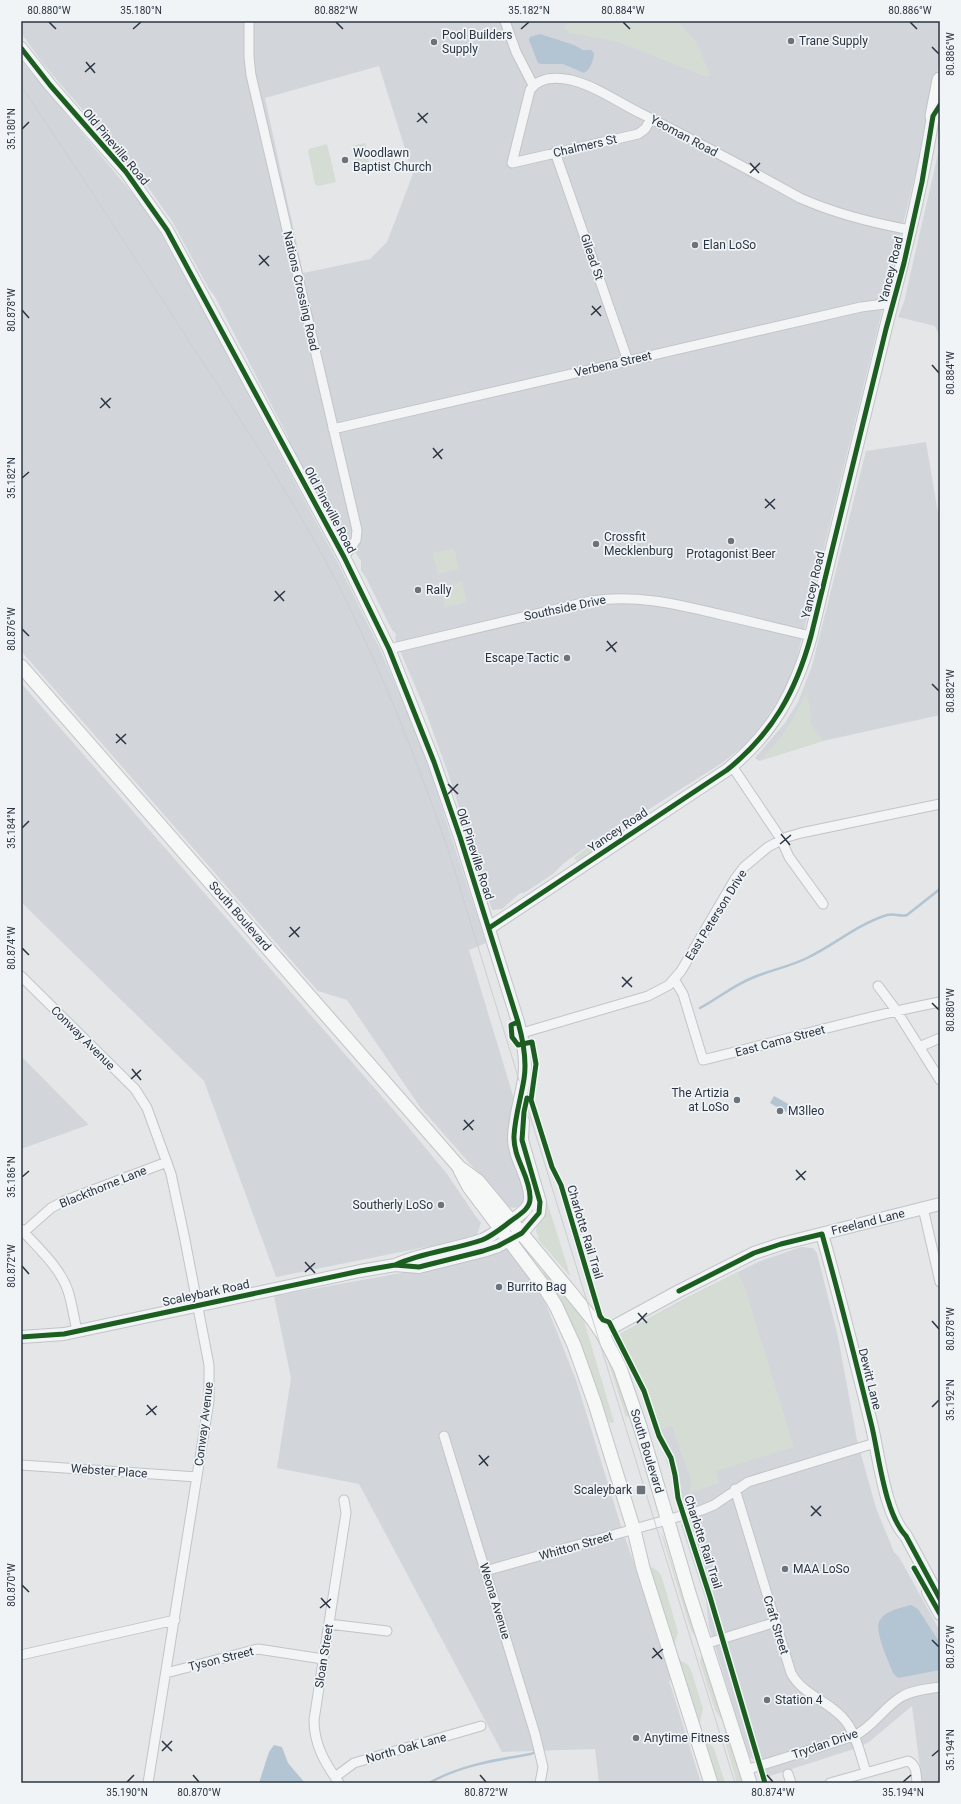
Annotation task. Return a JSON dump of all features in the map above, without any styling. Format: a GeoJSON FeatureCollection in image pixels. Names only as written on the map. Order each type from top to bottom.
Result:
{"type":"FeatureCollection","features":[{"type":"Feature","properties":{"kind":"main road"},"geometry":{"type":"LineString","coordinates":[[937,110],[940,80]]}},
{"type":"Feature","properties":{"kind":"main road","name":"South Boulevard"},"geometry":{"type":"LineString","coordinates":[[21,666],[459,1167],[469,1188],[506,1224],[522,1233],[602,1333],[620,1368],[627,1388],[705,1644],[750,1783]]}},
{"type":"Feature","properties":{"kind":"main road","name":"South Boulevard"},"geometry":{"type":"LineString","coordinates":[[506,1224],[510,1240],[545,1288],[556,1306],[574,1345],[595,1404],[634,1530],[643,1568],[711,1783]]}},
{"type":"Feature","properties":{"kind":"street","name":"Nations Crossing Road"},"geometry":{"type":"LineString","coordinates":[[249,21],[249,57],[251,75],[357,535],[344,557]]}},
{"type":"Feature","properties":{"kind":"street"},"geometry":{"type":"LineString","coordinates":[[505,21],[516,52],[533,85]]}},
{"type":"Feature","properties":{"kind":"street","name":"Old Pineville Road"},"geometry":{"type":"LineString","coordinates":[[21,48],[50,85],[126,172],[167,230],[344,557],[389,649],[434,762],[489,928],[522,1034],[525,1075],[516,1112],[514,1138],[516,1154],[531,1195],[530,1202],[525,1210],[506,1224]]}},
{"type":"Feature","properties":{"kind":"street","name":"Yeoman Road"},"geometry":{"type":"LineString","coordinates":[[533,85],[542,80],[572,80],[585,85],[819,206],[857,219],[911,230]]}},
{"type":"Feature","properties":{"kind":"street","name":"Chalmers St"},"geometry":{"type":"LineString","coordinates":[[533,85],[526,99],[512,164],[555,152],[638,134],[645,129],[651,119]]}},
{"type":"Feature","properties":{"kind":"street","name":"Yancey Road"},"geometry":{"type":"LineString","coordinates":[[489,928],[732,766],[759,741],[785,704],[800,672],[811,636],[911,230],[937,110]]}},
{"type":"Feature","properties":{"kind":"street","name":"Gilead St"},"geometry":{"type":"LineString","coordinates":[[555,152],[628,361]]}},
{"type":"Feature","properties":{"kind":"street","name":"Verbena Street"},"geometry":{"type":"LineString","coordinates":[[333,429],[861,306],[893,304]]}},
{"type":"Feature","properties":{"kind":"street","name":"Southside Drive"},"geometry":{"type":"LineString","coordinates":[[389,649],[591,601],[614,598],[635,598],[667,602],[811,636]]}},
{"type":"Feature","properties":{"kind":"street"},"geometry":{"type":"LineString","coordinates":[[732,766],[781,839],[789,857],[823,904]]}},
{"type":"Feature","properties":{"kind":"street","name":"East Peterson Drive"},"geometry":{"type":"LineString","coordinates":[[522,1034],[648,996],[659,991],[674,979],[681,971],[735,879],[755,857],[781,839],[800,833],[940,804]]}},
{"type":"Feature","properties":{"kind":"street","name":"Conway Avenue"},"geometry":{"type":"LineString","coordinates":[[21,976],[135,1089],[148,1108],[167,1162],[198,1305],[208,1365],[210,1383],[209,1401],[148,1783]]}},
{"type":"Feature","properties":{"kind":"street","name":"East Cama Street"},"geometry":{"type":"LineString","coordinates":[[674,979],[683,994],[703,1060],[896,1010],[940,1002]]}},
{"type":"Feature","properties":{"kind":"street"},"geometry":{"type":"LineString","coordinates":[[878,986],[896,1010],[940,1080]]}},
{"type":"Feature","properties":{"kind":"street","name":"Old Pineville Road"},"geometry":{"type":"LineString","coordinates":[[522,1034],[529,1044],[532,1062],[530,1083],[524,1112],[522,1140],[540,1202],[539,1213],[522,1233]]}},
{"type":"Feature","properties":{"kind":"street"},"geometry":{"type":"LineString","coordinates":[[919,1047],[940,1038]]}},
{"type":"Feature","properties":{"kind":"street","name":"Blackthorne Lane"},"geometry":{"type":"LineString","coordinates":[[22,1230],[51,1208],[64,1201],[167,1162]]}},
{"type":"Feature","properties":{"kind":"street","name":"Freeland Lane"},"geometry":{"type":"LineString","coordinates":[[602,1333],[754,1253],[781,1244],[940,1204]]}},
{"type":"Feature","properties":{"kind":"street"},"geometry":{"type":"LineString","coordinates":[[923,1208],[940,1282]]}},
{"type":"Feature","properties":{"kind":"street","name":"Scaleybark Road"},"geometry":{"type":"LineString","coordinates":[[21,1337],[64,1334],[395,1265],[412,1257],[450,1249],[484,1239],[506,1224]]}},
{"type":"Feature","properties":{"kind":"street"},"geometry":{"type":"LineString","coordinates":[[22,1230],[57,1270],[63,1280],[68,1291],[77,1331]]}},
{"type":"Feature","properties":{"kind":"street","name":"Scaleybark Road"},"geometry":{"type":"LineString","coordinates":[[395,1265],[419,1266],[483,1251],[510,1240],[522,1233]]}},
{"type":"Feature","properties":{"kind":"street","name":"Dewitt Lane"},"geometry":{"type":"LineString","coordinates":[[822,1234],[839,1295],[884,1485],[900,1530],[906,1536],[940,1599]]}},
{"type":"Feature","properties":{"kind":"street","name":"Weona Avenue"},"geometry":{"type":"LineString","coordinates":[[444,1436],[520,1682],[543,1767],[540,1783]]}},
{"type":"Feature","properties":{"kind":"street","name":"Whitton Street"},"geometry":{"type":"LineString","coordinates":[[485,1571],[708,1508],[735,1489],[748,1482],[875,1443]]}},
{"type":"Feature","properties":{"kind":"street","name":"Webster Place"},"geometry":{"type":"LineString","coordinates":[[21,1465],[197,1477]]}},
{"type":"Feature","properties":{"kind":"street","name":"Craft Street"},"geometry":{"type":"LineString","coordinates":[[735,1489],[794,1679],[801,1686],[839,1714],[854,1736],[866,1772]]}},
{"type":"Feature","properties":{"kind":"street","name":"Sloan Street"},"geometry":{"type":"LineString","coordinates":[[337,1780],[322,1758],[318,1747],[314,1726],[346,1513],[344,1500]]}},
{"type":"Feature","properties":{"kind":"street","name":"Dewitt Lane"},"geometry":{"type":"LineString","coordinates":[[900,1530],[899,1539],[940,1614]]}},
{"type":"Feature","properties":{"kind":"street"},"geometry":{"type":"LineString","coordinates":[[21,1656],[175,1620]]}},
{"type":"Feature","properties":{"kind":"street"},"geometry":{"type":"LineString","coordinates":[[705,1644],[776,1622]]}},
{"type":"Feature","properties":{"kind":"street"},"geometry":{"type":"LineString","coordinates":[[329,1624],[387,1631]]}},
{"type":"Feature","properties":{"kind":"street","name":"Tyson Street"},"geometry":{"type":"LineString","coordinates":[[166,1673],[258,1649],[323,1659]]}},
{"type":"Feature","properties":{"kind":"street","name":"Tryclan Drive"},"geometry":{"type":"LineString","coordinates":[[746,1770],[854,1736],[869,1727],[902,1696],[940,1687]]}},
{"type":"Feature","properties":{"kind":"street","name":"North Oak Lane"},"geometry":{"type":"LineString","coordinates":[[337,1780],[354,1763],[481,1726]]}},
{"type":"Feature","properties":{"kind":"street"},"geometry":{"type":"LineString","coordinates":[[830,1783],[845,1781],[866,1772],[908,1761],[915,1767],[917,1783]]}},
{"type":"Feature","properties":{"kind":"street"},"geometry":{"type":"LineString","coordinates":[[788,1774],[791,1783]]}},
{"type":"Feature","properties":{"kind":"shaded area"},"geometry":{"type":"Polygon","coordinates":[[[21,21],[940,21],[940,58],[919,159],[794,669],[785,689],[759,730],[745,745],[722,763],[624,825],[608,837],[600,839],[582,850],[564,863],[553,874],[524,893],[520,893],[502,909],[492,910],[448,773],[424,707],[395,639],[396,634],[392,630],[365,576],[361,571],[361,561],[345,537],[339,535],[289,443],[288,437],[214,295],[209,289],[172,221],[142,179],[44,65],[21,33],[21,21]],[[379,66],[265,98],[303,273],[370,259],[387,242],[413,174],[379,66]]]}},
{"type":"Feature","properties":{"kind":"shaded area"},"geometry":{"type":"Polygon","coordinates":[[[571,21],[677,21],[697,43],[710,75],[707,77],[618,42],[569,33],[564,27],[571,21]]]}},
{"type":"Feature","properties":{"kind":"shaded area"},"geometry":{"type":"Polygon","coordinates":[[[21,60],[138,200],[159,231],[337,561],[381,651],[413,726],[430,771],[486,943],[469,950],[514,1099],[509,1142],[525,1195],[523,1202],[518,1207],[508,1207],[420,1107],[347,1000],[318,991],[21,651],[21,60]]]}},
{"type":"Feature","properties":{"kind":"shaded area"},"geometry":{"type":"Polygon","coordinates":[[[365,143],[371,171],[358,173],[352,146],[365,143]]]}},
{"type":"Feature","properties":{"kind":"shaded area"},"geometry":{"type":"Polygon","coordinates":[[[327,144],[336,182],[318,186],[315,184],[308,151],[309,149],[327,144]]]}},
{"type":"Feature","properties":{"kind":"shaded area"},"geometry":{"type":"Polygon","coordinates":[[[940,145],[940,337],[935,326],[898,317],[904,302],[940,145]]]}},
{"type":"Feature","properties":{"kind":"shaded area"},"geometry":{"type":"Polygon","coordinates":[[[926,442],[940,525],[940,715],[823,741],[759,761],[755,758],[785,723],[798,702],[812,666],[866,451],[926,442]]]}},
{"type":"Feature","properties":{"kind":"shaded area"},"geometry":{"type":"Polygon","coordinates":[[[454,548],[459,569],[438,574],[433,553],[454,548]]]}},
{"type":"Feature","properties":{"kind":"shaded area"},"geometry":{"type":"Polygon","coordinates":[[[462,581],[467,602],[445,607],[440,587],[462,581]]]}},
{"type":"Feature","properties":{"kind":"shaded area"},"geometry":{"type":"Polygon","coordinates":[[[21,683],[405,1123],[447,1174],[481,1223],[477,1235],[471,1238],[276,1277],[204,1081],[21,902],[21,683]]]}},
{"type":"Feature","properties":{"kind":"shaded area"},"geometry":{"type":"Polygon","coordinates":[[[806,692],[810,707],[811,724],[823,741],[759,761],[774,746],[786,729],[806,692]]]}},
{"type":"Feature","properties":{"kind":"shaded area"},"geometry":{"type":"Polygon","coordinates":[[[602,840],[608,840],[607,843],[578,862],[574,858],[588,847],[602,840]]]}},
{"type":"Feature","properties":{"kind":"shaded area"},"geometry":{"type":"Polygon","coordinates":[[[21,1056],[88,1124],[88,1125],[21,1149],[21,1056]]]}},
{"type":"Feature","properties":{"kind":"shaded area"},"geometry":{"type":"Polygon","coordinates":[[[537,1169],[570,1275],[537,1238],[539,1237],[536,1232],[537,1224],[534,1172],[537,1169]]]}},
{"type":"Feature","properties":{"kind":"shaded area"},"geometry":{"type":"Polygon","coordinates":[[[504,1247],[512,1250],[534,1282],[547,1307],[576,1380],[621,1526],[648,1603],[672,1680],[669,1681],[701,1783],[599,1783],[595,1749],[502,1752],[359,1484],[277,1468],[291,1378],[274,1296],[428,1268],[504,1247]]]}},
{"type":"Feature","properties":{"kind":"shaded area"},"geometry":{"type":"Polygon","coordinates":[[[801,1247],[813,1248],[817,1253],[838,1337],[857,1440],[876,1508],[894,1552],[899,1557],[940,1631],[940,1783],[922,1783],[912,1706],[869,1742],[857,1748],[764,1778],[759,1762],[749,1757],[709,1627],[706,1601],[681,1525],[686,1521],[644,1391],[616,1336],[684,1299],[758,1262],[801,1247]]]}},
{"type":"Feature","properties":{"kind":"shaded area"},"geometry":{"type":"Polygon","coordinates":[[[544,1272],[582,1314],[614,1422],[609,1422],[541,1273],[544,1272]]]}},
{"type":"Feature","properties":{"kind":"shaded area"},"geometry":{"type":"Polygon","coordinates":[[[738,1272],[744,1285],[794,1447],[716,1471],[719,1483],[689,1494],[691,1481],[672,1426],[663,1429],[653,1421],[644,1391],[616,1336],[738,1272]]]}},
{"type":"Feature","properties":{"kind":"shaded area"},"geometry":{"type":"Polygon","coordinates":[[[604,1349],[622,1388],[630,1415],[626,1417],[604,1349]]]}},
{"type":"Feature","properties":{"kind":"shaded area"},"geometry":{"type":"Polygon","coordinates":[[[661,1533],[664,1538],[680,1589],[704,1650],[744,1783],[737,1783],[724,1738],[726,1726],[715,1710],[700,1662],[703,1652],[702,1646],[691,1631],[661,1533]]]}},
{"type":"Feature","properties":{"kind":"shaded area"},"geometry":{"type":"Polygon","coordinates":[[[652,1567],[659,1572],[662,1578],[678,1632],[675,1642],[676,1652],[680,1660],[688,1665],[691,1670],[703,1709],[700,1723],[701,1731],[706,1740],[714,1748],[725,1783],[717,1783],[650,1570],[652,1567]]]}},
{"type":"Feature","properties":{"kind":"water"},"geometry":{"type":"Polygon","coordinates":[[[540,34],[574,45],[583,50],[591,50],[594,55],[588,69],[584,73],[563,64],[538,63],[529,40],[530,37],[540,34]]]}},
{"type":"Feature","properties":{"kind":"water"},"geometry":{"type":"Polygon","coordinates":[[[774,1096],[790,1105],[786,1112],[770,1103],[774,1096]]]}},
{"type":"Feature","properties":{"kind":"water"},"geometry":{"type":"Polygon","coordinates":[[[911,1605],[918,1609],[940,1643],[940,1670],[898,1678],[893,1673],[885,1654],[880,1638],[878,1624],[886,1614],[911,1605]]]}},
{"type":"Feature","properties":{"kind":"water"},"geometry":{"type":"Polygon","coordinates":[[[274,1745],[282,1747],[288,1763],[305,1783],[259,1783],[269,1752],[274,1745]]]}},
{"type":"Feature","properties":{"kind":"waterway"},"geometry":{"type":"LineString","coordinates":[[700,1008],[745,981],[807,958],[876,919],[887,915],[907,915],[940,889]]}},
{"type":"Feature","properties":{"kind":"waterway"},"geometry":{"type":"LineString","coordinates":[[429,1783],[466,1767],[531,1754],[537,1751]]}},
{"type":"Feature","properties":{"kind":"tram line"},"geometry":{"type":"LineString","coordinates":[[21,85],[156,289],[281,483],[348,604],[384,684],[418,766],[448,849],[735,1783]]}},
{"type":"Feature","properties":{"kind":"cycle path"},"geometry":{"type":"LineString","coordinates":[[21,48],[50,85],[126,172],[167,230],[344,557],[389,649],[434,762],[460,837],[518,1022],[523,1043],[525,1065],[514,1144],[529,1189],[529,1204],[520,1214],[495,1233],[482,1240],[416,1257],[395,1265]]}},
{"type":"Feature","properties":{"kind":"cycle path"},"geometry":{"type":"LineString","coordinates":[[489,928],[727,770],[757,741],[781,710],[798,675],[811,636],[886,329],[904,263],[922,182],[933,116],[940,105]]}},
{"type":"Feature","properties":{"kind":"cycle path","name":"Charlotte Rail Trail"},"geometry":{"type":"LineString","coordinates":[[518,1022],[511,1025],[512,1037],[518,1045],[532,1042],[536,1064],[531,1100],[552,1167],[561,1185],[600,1316],[603,1320],[609,1322],[644,1391],[659,1436],[671,1458],[678,1498],[710,1597],[765,1783]]}},
{"type":"Feature","properties":{"kind":"cycle path"},"geometry":{"type":"LineString","coordinates":[[21,1337],[64,1334],[360,1271],[395,1265],[419,1267],[498,1246],[522,1233],[539,1213],[540,1202],[522,1140],[524,1112],[527,1098]]}},
{"type":"Feature","properties":{"kind":"cycle path"},"geometry":{"type":"LineString","coordinates":[[679,1291],[754,1253],[781,1244],[822,1234],[842,1306],[872,1427],[888,1500],[899,1526],[906,1536],[940,1599]]}},
{"type":"Feature","properties":{"kind":"cycle path"},"geometry":{"type":"LineString","coordinates":[[914,1568],[940,1614]]}},
{"type":"Feature","properties":{"kind":"place","name":"Trane Supply"},"geometry":{"type":"Point","coordinates":[791,41]}},
{"type":"Feature","properties":{"kind":"place","name":"Pool Builders Supply"},"geometry":{"type":"Point","coordinates":[434,42]}},
{"type":"Feature","properties":{"kind":"place","name":"Woodlawn Baptist Church"},"geometry":{"type":"Point","coordinates":[345,160]}},
{"type":"Feature","properties":{"kind":"place","name":"Elan LoSo"},"geometry":{"type":"Point","coordinates":[695,245]}},
{"type":"Feature","properties":{"kind":"place","name":"Protagonist Beer"},"geometry":{"type":"Point","coordinates":[731,541]}},
{"type":"Feature","properties":{"kind":"place","name":"Crossfit Mecklenburg"},"geometry":{"type":"Point","coordinates":[596,544]}},
{"type":"Feature","properties":{"kind":"place","name":"Rally"},"geometry":{"type":"Point","coordinates":[418,590]}},
{"type":"Feature","properties":{"kind":"place","name":"Escape Tactic"},"geometry":{"type":"Point","coordinates":[567,658]}},
{"type":"Feature","properties":{"kind":"place","name":"The Artizia at LoSo"},"geometry":{"type":"Point","coordinates":[737,1100]}},
{"type":"Feature","properties":{"kind":"place","name":"M3lleo"},"geometry":{"type":"Point","coordinates":[780,1111]}},
{"type":"Feature","properties":{"kind":"place","name":"Southerly LoSo"},"geometry":{"type":"Point","coordinates":[441,1205]}},
{"type":"Feature","properties":{"kind":"place","name":"Burrito Bag"},"geometry":{"type":"Point","coordinates":[499,1287]}},
{"type":"Feature","properties":{"kind":"place","name":"Scaleybark"},"geometry":{"type":"Point","coordinates":[641,1490]}},
{"type":"Feature","properties":{"kind":"place","name":"MAA LoSo"},"geometry":{"type":"Point","coordinates":[785,1569]}},
{"type":"Feature","properties":{"kind":"place","name":"Station 4"},"geometry":{"type":"Point","coordinates":[767,1700]}},
{"type":"Feature","properties":{"kind":"place","name":"Anytime Fitness"},"geometry":{"type":"Point","coordinates":[636,1738]}}]}
